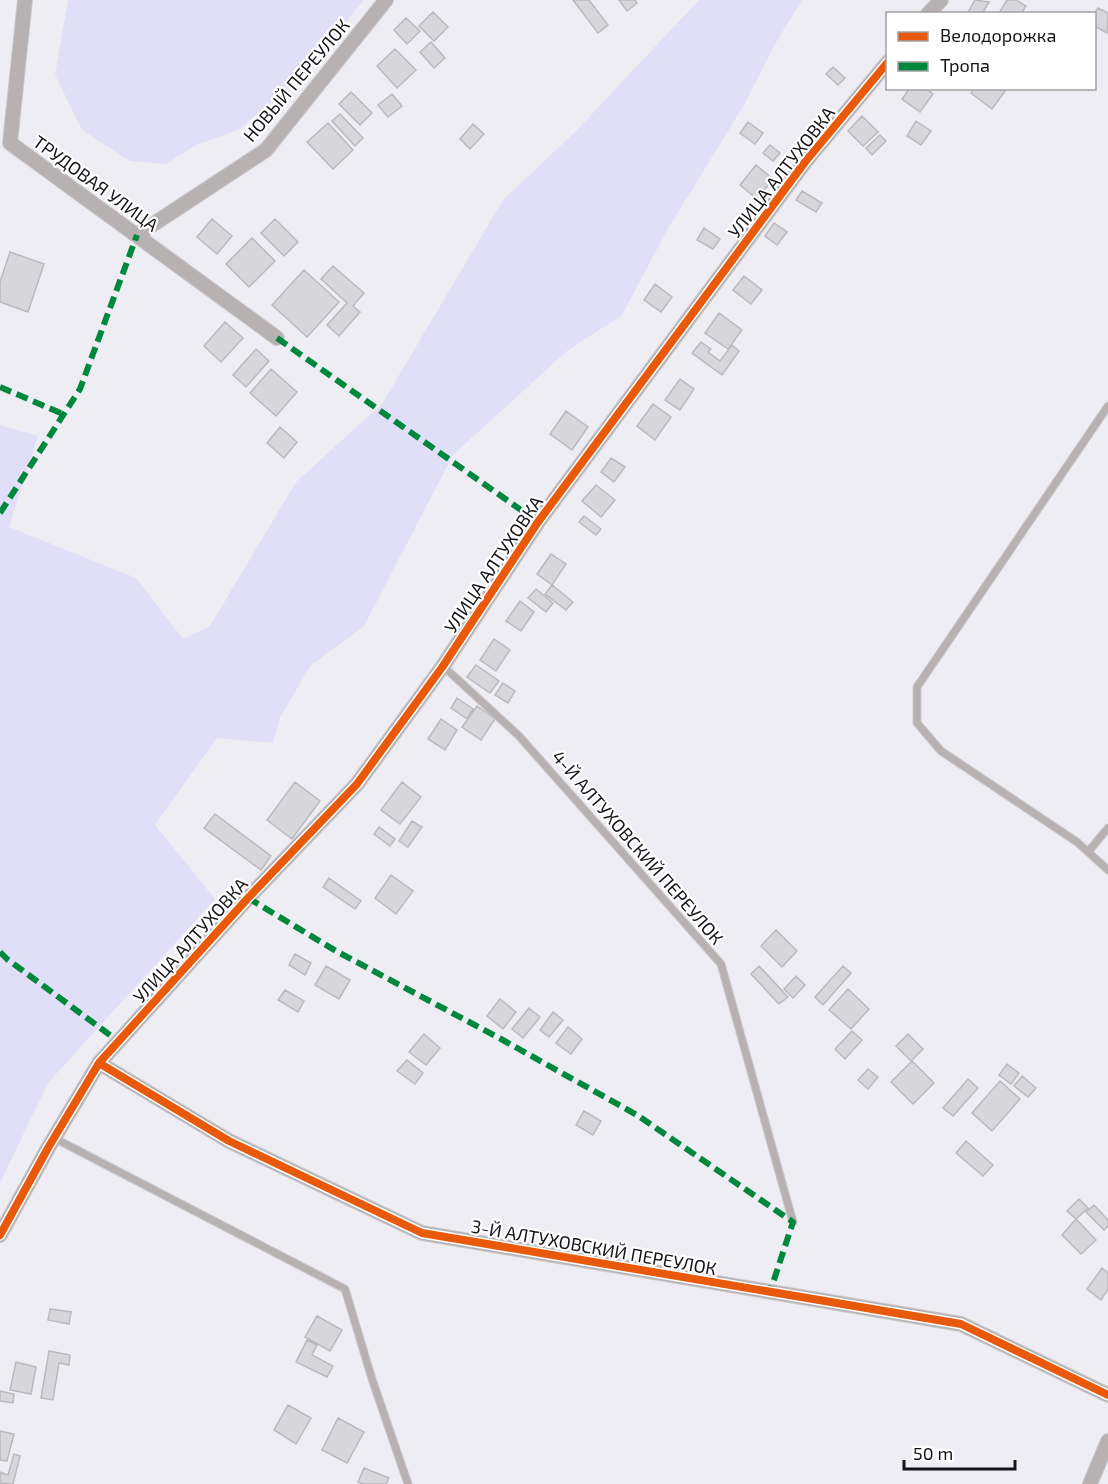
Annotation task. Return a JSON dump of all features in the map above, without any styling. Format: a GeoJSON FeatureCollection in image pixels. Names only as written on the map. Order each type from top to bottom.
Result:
{"type":"FeatureCollection","features":[{"type":"Feature","properties":{"kind":"street","name":"ТРУДОВАЯ УЛИЦА"},"geometry":{"type":"LineString","coordinates":[[25,0],[10,143],[277,338]]}},
{"type":"Feature","properties":{"kind":"street","name":"НОВЫЙ ПЕРЕУЛОК"},"geometry":{"type":"LineString","coordinates":[[137,235],[266,150],[386,0]]}},
{"type":"Feature","properties":{"kind":"street"},"geometry":{"type":"LineString","coordinates":[[930,12],[941,0]]}},
{"type":"Feature","properties":{"kind":"street","name":"УЛИЦА АЛТУХОВКА"},"geometry":{"type":"LineString","coordinates":[[0,1235],[99,1063],[248,898],[357,784],[443,666],[545,513],[805,162],[886,64]]}},
{"type":"Feature","properties":{"kind":"street","name":"3-Й АЛТУХОВСКИЙ ПЕРЕУЛОК"},"geometry":{"type":"LineString","coordinates":[[99,1063],[229,1141],[422,1233],[961,1324],[1108,1395]]}},
{"type":"Feature","properties":{"kind":"street"},"geometry":{"type":"LineString","coordinates":[[1090,1484],[1108,1441]]}},
{"type":"Feature","properties":{"kind":"lane"},"geometry":{"type":"LineString","coordinates":[[1108,406],[916,687],[917,723],[940,751],[1077,842],[1108,870]]}},
{"type":"Feature","properties":{"kind":"lane","name":"4-Й АЛТУХОВСКИЙ ПЕРЕУЛОК"},"geometry":{"type":"LineString","coordinates":[[443,666],[519,736],[721,964],[793,1222]]}},
{"type":"Feature","properties":{"kind":"lane"},"geometry":{"type":"LineString","coordinates":[[1088,852],[1108,828]]}},
{"type":"Feature","properties":{"kind":"lane"},"geometry":{"type":"LineString","coordinates":[[54,1138],[345,1289],[372,1379],[408,1484]]}},
{"type":"Feature","properties":{"kind":"shaded area"},"geometry":{"type":"Polygon","coordinates":[[[68,0],[364,0],[331,40],[273,100],[238,130],[196,145],[166,164],[130,161],[82,130],[55,75],[68,0]]]}},
{"type":"Feature","properties":{"kind":"shaded area"},"geometry":{"type":"Polygon","coordinates":[[[699,0],[802,0],[775,44],[744,105],[666,232],[622,315],[567,351],[453,455],[364,626],[310,666],[280,718],[273,743],[217,738],[155,825],[215,899],[48,1083],[0,1183],[0,425],[38,436],[9,527],[136,578],[183,639],[210,626],[296,482],[382,404],[503,200],[575,132],[699,0]]]}},
{"type":"Feature","properties":{"kind":"building"},"geometry":{"type":"Polygon","coordinates":[[[573,0],[589,0],[608,25],[598,33],[573,0]]]}},
{"type":"Feature","properties":{"kind":"building"},"geometry":{"type":"Polygon","coordinates":[[[619,0],[635,0],[637,3],[627,11],[619,0]]]}},
{"type":"Feature","properties":{"kind":"building"},"geometry":{"type":"Polygon","coordinates":[[[975,0],[989,2],[983,12],[968,12],[975,0]]]}},
{"type":"Feature","properties":{"kind":"building"},"geometry":{"type":"Polygon","coordinates":[[[1007,0],[1016,0],[1026,6],[1022,12],[1000,12],[1007,0]]]}},
{"type":"Feature","properties":{"kind":"building"},"geometry":{"type":"Polygon","coordinates":[[[1098,8],[1108,13],[1107,33],[1096,27],[1095,12],[1098,8]]]}},
{"type":"Feature","properties":{"kind":"building"},"geometry":{"type":"Polygon","coordinates":[[[433,12],[448,27],[434,41],[419,26],[433,12]]]}},
{"type":"Feature","properties":{"kind":"building"},"geometry":{"type":"Polygon","coordinates":[[[406,18],[420,31],[407,44],[394,30],[406,18]]]}},
{"type":"Feature","properties":{"kind":"building"},"geometry":{"type":"Polygon","coordinates":[[[431,42],[445,58],[434,68],[420,52],[431,42]]]}},
{"type":"Feature","properties":{"kind":"building"},"geometry":{"type":"Polygon","coordinates":[[[395,49],[416,70],[397,88],[377,66],[395,49]]]}},
{"type":"Feature","properties":{"kind":"building"},"geometry":{"type":"Polygon","coordinates":[[[833,67],[845,78],[838,85],[826,74],[833,67]]]}},
{"type":"Feature","properties":{"kind":"building"},"geometry":{"type":"Polygon","coordinates":[[[909,90],[928,90],[933,94],[920,112],[902,99],[909,90]]]}},
{"type":"Feature","properties":{"kind":"building"},"geometry":{"type":"Polygon","coordinates":[[[973,90],[1005,91],[992,109],[971,93],[973,90]]]}},
{"type":"Feature","properties":{"kind":"building"},"geometry":{"type":"Polygon","coordinates":[[[351,92],[372,113],[360,125],[339,104],[351,92]]]}},
{"type":"Feature","properties":{"kind":"building"},"geometry":{"type":"Polygon","coordinates":[[[392,94],[402,106],[388,117],[378,105],[392,94]]]}},
{"type":"Feature","properties":{"kind":"building"},"geometry":{"type":"Polygon","coordinates":[[[340,114],[363,138],[355,146],[332,121],[340,114]]]}},
{"type":"Feature","properties":{"kind":"building"},"geometry":{"type":"Polygon","coordinates":[[[862,116],[878,132],[863,146],[848,131],[862,116]]]}},
{"type":"Feature","properties":{"kind":"building"},"geometry":{"type":"Polygon","coordinates":[[[916,121],[931,131],[921,145],[907,136],[916,121]]]}},
{"type":"Feature","properties":{"kind":"building"},"geometry":{"type":"Polygon","coordinates":[[[748,122],[763,133],[755,144],[740,133],[748,122]]]}},
{"type":"Feature","properties":{"kind":"building"},"geometry":{"type":"Polygon","coordinates":[[[328,123],[353,150],[333,169],[307,142],[328,123]]]}},
{"type":"Feature","properties":{"kind":"building"},"geometry":{"type":"Polygon","coordinates":[[[473,124],[484,134],[470,149],[460,139],[473,124]]]}},
{"type":"Feature","properties":{"kind":"building"},"geometry":{"type":"Polygon","coordinates":[[[880,135],[886,141],[872,155],[866,148],[880,135]]]}},
{"type":"Feature","properties":{"kind":"building"},"geometry":{"type":"Polygon","coordinates":[[[770,145],[780,153],[773,161],[763,153],[770,145]]]}},
{"type":"Feature","properties":{"kind":"building"},"geometry":{"type":"Polygon","coordinates":[[[756,165],[773,179],[757,199],[740,185],[756,165]]]}},
{"type":"Feature","properties":{"kind":"building"},"geometry":{"type":"Polygon","coordinates":[[[802,191],[822,203],[816,212],[796,200],[802,191]]]}},
{"type":"Feature","properties":{"kind":"building"},"geometry":{"type":"Polygon","coordinates":[[[212,219],[232,236],[217,254],[197,237],[212,219]]]}},
{"type":"Feature","properties":{"kind":"building"},"geometry":{"type":"Polygon","coordinates":[[[275,219],[298,242],[284,256],[261,233],[275,219]]]}},
{"type":"Feature","properties":{"kind":"building"},"geometry":{"type":"Polygon","coordinates":[[[774,223],[787,232],[777,245],[765,236],[774,223]]]}},
{"type":"Feature","properties":{"kind":"building"},"geometry":{"type":"Polygon","coordinates":[[[704,228],[720,239],[713,249],[697,240],[704,228]]]}},
{"type":"Feature","properties":{"kind":"building"},"geometry":{"type":"Polygon","coordinates":[[[252,238],[275,261],[249,287],[226,264],[252,238]]]}},
{"type":"Feature","properties":{"kind":"building"},"geometry":{"type":"Polygon","coordinates":[[[10,252],[44,264],[28,312],[0,302],[0,282],[10,252]]]}},
{"type":"Feature","properties":{"kind":"building"},"geometry":{"type":"Polygon","coordinates":[[[333,266],[364,293],[353,306],[360,312],[339,336],[327,325],[347,303],[321,279],[333,266]]]}},
{"type":"Feature","properties":{"kind":"building"},"geometry":{"type":"Polygon","coordinates":[[[304,270],[339,302],[307,337],[272,305],[304,270]]]}},
{"type":"Feature","properties":{"kind":"building"},"geometry":{"type":"Polygon","coordinates":[[[744,276],[762,290],[751,304],[733,290],[744,276]]]}},
{"type":"Feature","properties":{"kind":"building"},"geometry":{"type":"Polygon","coordinates":[[[655,284],[672,297],[661,312],[644,300],[655,284]]]}},
{"type":"Feature","properties":{"kind":"building"},"geometry":{"type":"Polygon","coordinates":[[[719,313],[742,330],[728,349],[705,333],[719,313]]]}},
{"type":"Feature","properties":{"kind":"building"},"geometry":{"type":"Polygon","coordinates":[[[225,322],[243,338],[221,362],[204,346],[225,322]]]}},
{"type":"Feature","properties":{"kind":"building"},"geometry":{"type":"Polygon","coordinates":[[[701,342],[711,349],[708,352],[720,361],[732,345],[739,351],[722,375],[692,353],[701,342]]]}},
{"type":"Feature","properties":{"kind":"building"},"geometry":{"type":"Polygon","coordinates":[[[256,349],[269,361],[246,387],[233,375],[256,349]]]}},
{"type":"Feature","properties":{"kind":"building"},"geometry":{"type":"Polygon","coordinates":[[[271,369],[297,392],[276,416],[250,393],[271,369]]]}},
{"type":"Feature","properties":{"kind":"building"},"geometry":{"type":"Polygon","coordinates":[[[680,379],[694,389],[680,410],[665,400],[680,379]]]}},
{"type":"Feature","properties":{"kind":"building"},"geometry":{"type":"Polygon","coordinates":[[[653,404],[671,417],[655,440],[637,426],[653,404]]]}},
{"type":"Feature","properties":{"kind":"building"},"geometry":{"type":"Polygon","coordinates":[[[566,411],[588,427],[572,450],[550,434],[566,411]]]}},
{"type":"Feature","properties":{"kind":"building"},"geometry":{"type":"Polygon","coordinates":[[[280,427],[297,442],[284,458],[267,443],[280,427]]]}},
{"type":"Feature","properties":{"kind":"building"},"geometry":{"type":"Polygon","coordinates":[[[611,458],[625,467],[614,482],[601,472],[611,458]]]}},
{"type":"Feature","properties":{"kind":"building"},"geometry":{"type":"Polygon","coordinates":[[[596,485],[615,500],[601,517],[582,501],[596,485]]]}},
{"type":"Feature","properties":{"kind":"building"},"geometry":{"type":"Polygon","coordinates":[[[584,516],[601,529],[596,535],[579,522],[584,516]]]}},
{"type":"Feature","properties":{"kind":"building"},"geometry":{"type":"Polygon","coordinates":[[[551,554],[566,564],[552,585],[537,574],[551,554]]]}},
{"type":"Feature","properties":{"kind":"building"},"geometry":{"type":"Polygon","coordinates":[[[552,585],[573,602],[566,610],[545,594],[552,585]]]}},
{"type":"Feature","properties":{"kind":"building"},"geometry":{"type":"Polygon","coordinates":[[[536,589],[553,603],[546,612],[528,598],[536,589]]]}},
{"type":"Feature","properties":{"kind":"building"},"geometry":{"type":"Polygon","coordinates":[[[520,601],[534,612],[521,631],[506,621],[520,601]]]}},
{"type":"Feature","properties":{"kind":"building"},"geometry":{"type":"Polygon","coordinates":[[[494,639],[510,650],[496,671],[480,660],[494,639]]]}},
{"type":"Feature","properties":{"kind":"building"},"geometry":{"type":"Polygon","coordinates":[[[476,665],[499,681],[490,693],[467,677],[476,665]]]}},
{"type":"Feature","properties":{"kind":"building"},"geometry":{"type":"Polygon","coordinates":[[[503,683],[515,691],[508,703],[495,695],[503,683]]]}},
{"type":"Feature","properties":{"kind":"building"},"geometry":{"type":"Polygon","coordinates":[[[457,698],[473,709],[467,719],[451,708],[457,698]]]}},
{"type":"Feature","properties":{"kind":"building"},"geometry":{"type":"Polygon","coordinates":[[[477,706],[495,719],[481,740],[462,727],[477,706]]]}},
{"type":"Feature","properties":{"kind":"building"},"geometry":{"type":"Polygon","coordinates":[[[441,719],[457,730],[445,750],[428,739],[441,719]]]}},
{"type":"Feature","properties":{"kind":"building"},"geometry":{"type":"Polygon","coordinates":[[[295,782],[320,801],[292,839],[267,820],[295,782]]]}},
{"type":"Feature","properties":{"kind":"building"},"geometry":{"type":"Polygon","coordinates":[[[402,782],[421,797],[400,824],[381,810],[402,782]]]}},
{"type":"Feature","properties":{"kind":"building"},"geometry":{"type":"Polygon","coordinates":[[[215,814],[271,856],[261,870],[204,828],[215,814]]]}},
{"type":"Feature","properties":{"kind":"building"},"geometry":{"type":"Polygon","coordinates":[[[412,821],[422,827],[408,847],[399,841],[412,821]]]}},
{"type":"Feature","properties":{"kind":"building"},"geometry":{"type":"Polygon","coordinates":[[[379,827],[395,839],[390,846],[374,834],[379,827]]]}},
{"type":"Feature","properties":{"kind":"building"},"geometry":{"type":"Polygon","coordinates":[[[391,875],[413,891],[396,914],[375,898],[391,875]]]}},
{"type":"Feature","properties":{"kind":"building"},"geometry":{"type":"Polygon","coordinates":[[[329,878],[361,901],[355,909],[323,887],[329,878]]]}},
{"type":"Feature","properties":{"kind":"building"},"geometry":{"type":"Polygon","coordinates":[[[776,930],[797,951],[782,967],[761,946],[776,930]]]}},
{"type":"Feature","properties":{"kind":"building"},"geometry":{"type":"Polygon","coordinates":[[[295,954],[311,963],[305,975],[289,965],[295,954]]]}},
{"type":"Feature","properties":{"kind":"building"},"geometry":{"type":"Polygon","coordinates":[[[326,966],[350,980],[339,999],[315,985],[326,966]]]}},
{"type":"Feature","properties":{"kind":"building"},"geometry":{"type":"Polygon","coordinates":[[[759,966],[788,997],[779,1004],[751,974],[759,966]]]}},
{"type":"Feature","properties":{"kind":"building"},"geometry":{"type":"Polygon","coordinates":[[[843,966],[851,973],[823,1005],[815,997],[843,966]]]}},
{"type":"Feature","properties":{"kind":"building"},"geometry":{"type":"Polygon","coordinates":[[[796,976],[805,985],[793,998],[784,989],[796,976]]]}},
{"type":"Feature","properties":{"kind":"building"},"geometry":{"type":"Polygon","coordinates":[[[848,989],[869,1009],[851,1029],[829,1010],[848,989]]]}},
{"type":"Feature","properties":{"kind":"building"},"geometry":{"type":"Polygon","coordinates":[[[285,990],[304,1001],[298,1012],[278,1000],[285,990]]]}},
{"type":"Feature","properties":{"kind":"building"},"geometry":{"type":"Polygon","coordinates":[[[500,999],[516,1012],[503,1029],[487,1016],[500,999]]]}},
{"type":"Feature","properties":{"kind":"building"},"geometry":{"type":"Polygon","coordinates":[[[529,1008],[540,1017],[523,1038],[512,1029],[529,1008]]]}},
{"type":"Feature","properties":{"kind":"building"},"geometry":{"type":"Polygon","coordinates":[[[553,1012],[563,1020],[549,1037],[540,1030],[553,1012]]]}},
{"type":"Feature","properties":{"kind":"building"},"geometry":{"type":"Polygon","coordinates":[[[568,1027],[582,1039],[571,1054],[556,1043],[568,1027]]]}},
{"type":"Feature","properties":{"kind":"building"},"geometry":{"type":"Polygon","coordinates":[[[852,1031],[862,1040],[845,1059],[835,1049],[852,1031]]]}},
{"type":"Feature","properties":{"kind":"building"},"geometry":{"type":"Polygon","coordinates":[[[424,1034],[440,1048],[426,1065],[409,1052],[424,1034]]]}},
{"type":"Feature","properties":{"kind":"building"},"geometry":{"type":"Polygon","coordinates":[[[908,1034],[923,1049],[911,1061],[896,1046],[908,1034]]]}},
{"type":"Feature","properties":{"kind":"building"},"geometry":{"type":"Polygon","coordinates":[[[407,1060],[423,1073],[415,1084],[397,1071],[407,1060]]]}},
{"type":"Feature","properties":{"kind":"building"},"geometry":{"type":"Polygon","coordinates":[[[912,1061],[934,1083],[913,1104],[891,1082],[912,1061]]]}},
{"type":"Feature","properties":{"kind":"building"},"geometry":{"type":"Polygon","coordinates":[[[1007,1064],[1019,1073],[1011,1084],[999,1075],[1007,1064]]]}},
{"type":"Feature","properties":{"kind":"building"},"geometry":{"type":"Polygon","coordinates":[[[868,1069],[878,1077],[868,1089],[858,1080],[868,1069]]]}},
{"type":"Feature","properties":{"kind":"building"},"geometry":{"type":"Polygon","coordinates":[[[1022,1076],[1036,1088],[1028,1097],[1014,1086],[1022,1076]]]}},
{"type":"Feature","properties":{"kind":"building"},"geometry":{"type":"Polygon","coordinates":[[[968,1079],[978,1088],[953,1116],[943,1108],[968,1079]]]}},
{"type":"Feature","properties":{"kind":"building"},"geometry":{"type":"Polygon","coordinates":[[[1000,1081],[1020,1099],[992,1131],[972,1113],[1000,1081]]]}},
{"type":"Feature","properties":{"kind":"building"},"geometry":{"type":"Polygon","coordinates":[[[584,1111],[601,1121],[593,1135],[576,1125],[584,1111]]]}},
{"type":"Feature","properties":{"kind":"building"},"geometry":{"type":"Polygon","coordinates":[[[966,1141],[993,1165],[983,1176],[956,1153],[966,1141]]]}},
{"type":"Feature","properties":{"kind":"building"},"geometry":{"type":"Polygon","coordinates":[[[1079,1199],[1088,1208],[1076,1219],[1067,1211],[1079,1199]]]}},
{"type":"Feature","properties":{"kind":"building"},"geometry":{"type":"Polygon","coordinates":[[[1094,1205],[1108,1220],[1108,1226],[1104,1230],[1086,1212],[1094,1205]]]}},
{"type":"Feature","properties":{"kind":"building"},"geometry":{"type":"Polygon","coordinates":[[[1076,1219],[1096,1240],[1081,1254],[1062,1235],[1076,1219]]]}},
{"type":"Feature","properties":{"kind":"building"},"geometry":{"type":"Polygon","coordinates":[[[1102,1268],[1108,1273],[1108,1289],[1101,1300],[1087,1289],[1102,1268]]]}},
{"type":"Feature","properties":{"kind":"building"},"geometry":{"type":"Polygon","coordinates":[[[50,1309],[71,1312],[69,1324],[48,1320],[50,1309]]]}},
{"type":"Feature","properties":{"kind":"building"},"geometry":{"type":"Polygon","coordinates":[[[317,1316],[342,1330],[330,1351],[305,1337],[317,1316]]]}},
{"type":"Feature","properties":{"kind":"building"},"geometry":{"type":"Polygon","coordinates":[[[307,1340],[317,1345],[312,1355],[333,1366],[327,1377],[296,1362],[307,1340]]]}},
{"type":"Feature","properties":{"kind":"building"},"geometry":{"type":"Polygon","coordinates":[[[49,1351],[70,1355],[69,1365],[59,1363],[53,1400],[41,1398],[49,1351]]]}},
{"type":"Feature","properties":{"kind":"building"},"geometry":{"type":"Polygon","coordinates":[[[16,1362],[36,1367],[31,1394],[10,1390],[16,1362]]]}},
{"type":"Feature","properties":{"kind":"building"},"geometry":{"type":"Polygon","coordinates":[[[0,1391],[14,1394],[13,1403],[0,1401],[0,1391]]]}},
{"type":"Feature","properties":{"kind":"building"},"geometry":{"type":"Polygon","coordinates":[[[288,1405],[311,1418],[296,1444],[274,1430],[288,1405]]]}},
{"type":"Feature","properties":{"kind":"building"},"geometry":{"type":"Polygon","coordinates":[[[338,1418],[364,1432],[347,1463],[322,1450],[338,1418]]]}},
{"type":"Feature","properties":{"kind":"building"},"geometry":{"type":"Polygon","coordinates":[[[0,1431],[14,1434],[7,1461],[0,1460],[0,1431]]]}},
{"type":"Feature","properties":{"kind":"building"},"geometry":{"type":"Polygon","coordinates":[[[14,1454],[20,1456],[13,1484],[0,1483],[0,1472],[8,1475],[14,1454]]]}},
{"type":"Feature","properties":{"kind":"building"},"geometry":{"type":"Polygon","coordinates":[[[364,1468],[389,1478],[386,1484],[358,1482],[364,1468]]]}},
{"type":"Feature","properties":{"kind":"marked path"},"geometry":{"type":"LineString","coordinates":[[0,513],[80,389],[137,235]]}},
{"type":"Feature","properties":{"kind":"marked path"},"geometry":{"type":"LineString","coordinates":[[277,338],[538,522]]}},
{"type":"Feature","properties":{"kind":"marked path"},"geometry":{"type":"LineString","coordinates":[[0,387],[63,414]]}},
{"type":"Feature","properties":{"kind":"marked path"},"geometry":{"type":"LineString","coordinates":[[248,898],[336,951],[637,1115],[793,1222],[770,1292]]}},
{"type":"Feature","properties":{"kind":"marked path"},"geometry":{"type":"LineString","coordinates":[[0,952],[118,1041]]}},
{"type":"Feature","properties":{"kind":"cycle path"},"geometry":{"type":"LineString","coordinates":[[0,1235],[99,1063],[248,898],[357,784],[443,666],[538,522],[805,162],[886,64]]}},
{"type":"Feature","properties":{"kind":"cycle path"},"geometry":{"type":"LineString","coordinates":[[99,1063],[229,1141],[422,1233],[961,1324],[1108,1395]]}}]}
